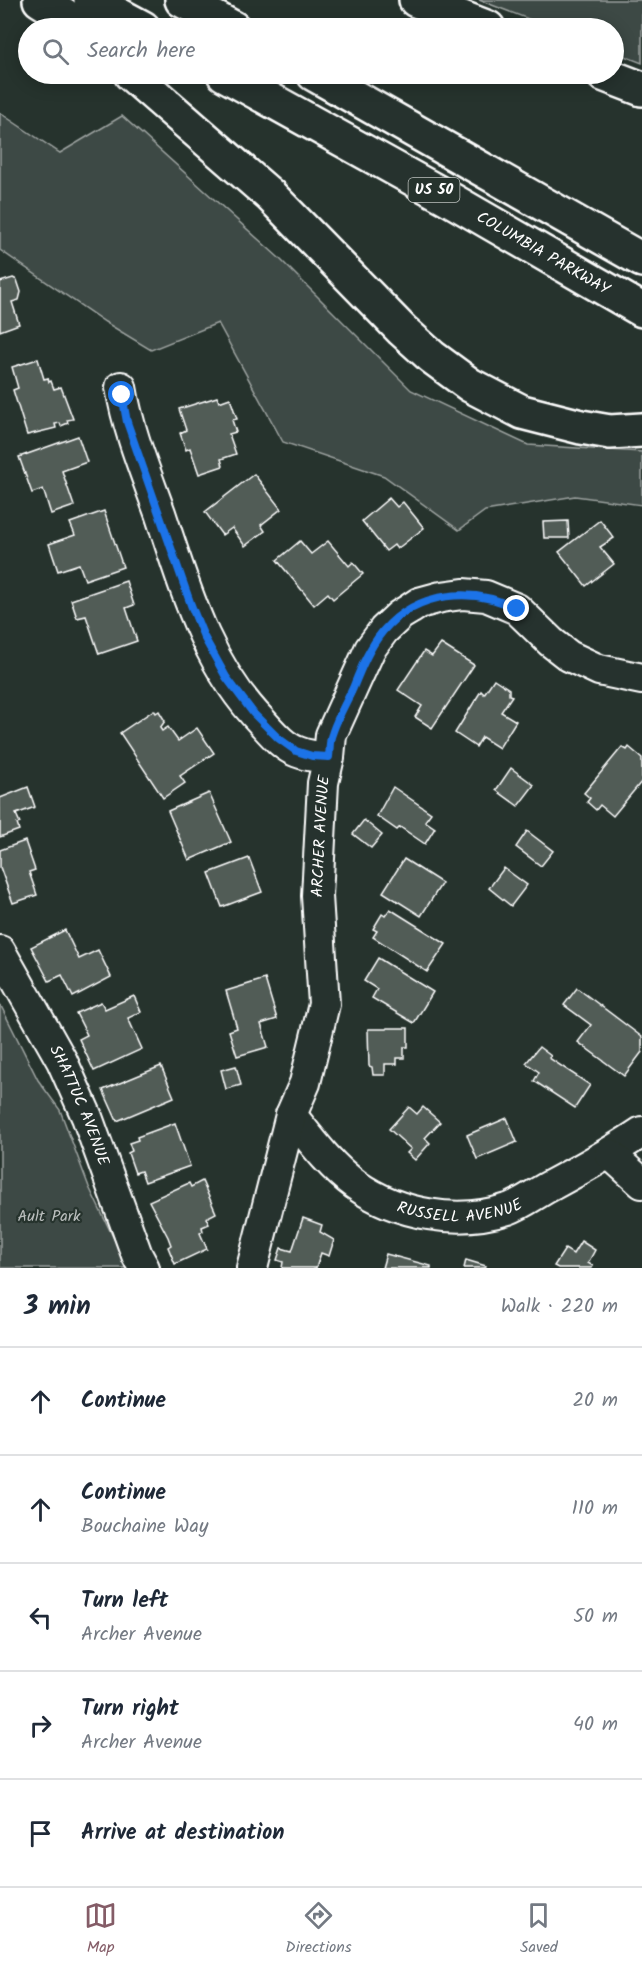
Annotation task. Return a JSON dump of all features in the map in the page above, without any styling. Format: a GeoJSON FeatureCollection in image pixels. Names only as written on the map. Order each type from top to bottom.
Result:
{"type":"FeatureCollection","features":[{"type":"Feature","properties":{"kind":"highway"},"geometry":{"type":"LineString","coordinates":[[40,0],[67,18]]}},
{"type":"Feature","properties":{"kind":"highway"},"geometry":{"type":"LineString","coordinates":[[91,0],[124,18]]}},
{"type":"Feature","properties":{"kind":"highway"},"geometry":{"type":"LineString","coordinates":[[182,0],[215,18]]}},
{"type":"Feature","properties":{"kind":"highway"},"geometry":{"type":"LineString","coordinates":[[416,0],[463,18]]}},
{"type":"Feature","properties":{"kind":"highway"},"geometry":{"type":"LineString","coordinates":[[624,82],[642,89]]}},
{"type":"Feature","properties":{"kind":"highway"},"geometry":{"type":"LineString","coordinates":[[142,84],[271,196],[417,344],[470,385],[522,412],[610,432],[642,430]]}},
{"type":"Feature","properties":{"kind":"highway","name":"COLUMBIA PARKWAY"},"geometry":{"type":"LineString","coordinates":[[242,84],[448,198],[642,310]]}},
{"type":"Feature","properties":{"kind":"highway","name":"US 50"},"geometry":{"type":"LineString","coordinates":[[332,84],[642,260]]}},
{"type":"Feature","properties":{"kind":"street"},"geometry":{"type":"LineString","coordinates":[[121,387],[127,422],[191,605],[204,637],[226,677],[254,714],[278,738],[296,751],[312,756],[329,757]]}},
{"type":"Feature","properties":{"kind":"street","name":"ARCHER AVENUE"},"geometry":{"type":"LineString","coordinates":[[252,1268],[291,1115],[305,1083],[324,1004],[316,896],[323,783],[331,735],[370,649],[384,630],[400,615],[420,603],[463,594],[486,596],[517,609],[568,656],[599,670],[642,679]]}},
{"type":"Feature","properties":{"kind":"street","name":"SHATTUC AVENUE"},"geometry":{"type":"LineString","coordinates":[[0,951],[62,1060],[87,1117],[137,1255],[144,1268]]}},
{"type":"Feature","properties":{"kind":"street","name":"RUSSELL AVENUE"},"geometry":{"type":"LineString","coordinates":[[291,1115],[331,1164],[356,1185],[404,1209],[435,1216],[468,1216],[510,1208],[610,1154],[642,1131]]}},
{"type":"Feature","properties":{"kind":"street"},"geometry":{"type":"LineString","coordinates":[[610,1154],[642,1183]]}},
{"type":"Feature","properties":{"kind":"green space"},"geometry":{"type":"Polygon","coordinates":[[[479,0],[642,0],[642,63],[624,56],[624,18],[526,18],[479,0]]]}},
{"type":"Feature","properties":{"kind":"green space"},"geometry":{"type":"Polygon","coordinates":[[[0,113],[60,153],[122,116],[278,257],[411,390],[528,445],[642,452],[642,505],[575,496],[485,511],[459,530],[384,476],[283,442],[218,323],[151,350],[105,322],[0,250],[0,113]]]}},
{"type":"Feature","properties":{"kind":"green space","name":"Ault Park"},"geometry":{"type":"Polygon","coordinates":[[[0,1004],[38,1080],[60,1110],[89,1187],[128,1268],[0,1268],[0,1004]]]}},
{"type":"Feature","properties":{"kind":"building"},"geometry":{"type":"Polygon","coordinates":[[[13,278],[17,280],[21,292],[19,300],[12,302],[19,324],[0,331],[0,282],[13,278]]]}},
{"type":"Feature","properties":{"kind":"building"},"geometry":{"type":"Polygon","coordinates":[[[38,359],[44,379],[48,378],[49,382],[51,381],[54,389],[61,387],[73,419],[67,420],[68,423],[61,426],[60,423],[55,424],[56,428],[27,435],[13,390],[18,388],[12,367],[38,359]]]}},
{"type":"Feature","properties":{"kind":"building"},"geometry":{"type":"Polygon","coordinates":[[[217,397],[219,402],[230,398],[237,419],[232,420],[236,432],[229,434],[236,454],[221,459],[223,466],[199,474],[190,448],[186,450],[180,433],[186,430],[179,409],[217,397]]]}},
{"type":"Feature","properties":{"kind":"building"},"geometry":{"type":"Polygon","coordinates":[[[78,436],[87,462],[62,471],[74,506],[51,514],[43,489],[32,493],[19,457],[78,436]]]}},
{"type":"Feature","properties":{"kind":"building"},"geometry":{"type":"Polygon","coordinates":[[[254,474],[281,509],[261,525],[265,531],[245,546],[232,528],[222,535],[205,512],[254,474]]]}},
{"type":"Feature","properties":{"kind":"building"},"geometry":{"type":"Polygon","coordinates":[[[389,498],[397,507],[403,502],[424,528],[397,549],[394,545],[386,551],[362,521],[389,498]]]}},
{"type":"Feature","properties":{"kind":"building"},"geometry":{"type":"Polygon","coordinates":[[[104,511],[123,567],[85,580],[79,564],[58,571],[49,544],[75,535],[70,523],[104,511]]]}},
{"type":"Feature","properties":{"kind":"building"},"geometry":{"type":"Polygon","coordinates":[[[600,520],[614,538],[600,547],[614,564],[586,586],[559,552],[600,520]]]}},
{"type":"Feature","properties":{"kind":"building"},"geometry":{"type":"Polygon","coordinates":[[[568,521],[569,538],[544,538],[543,522],[568,521]]]}},
{"type":"Feature","properties":{"kind":"building"},"geometry":{"type":"Polygon","coordinates":[[[300,541],[311,554],[328,541],[349,566],[353,562],[363,574],[333,599],[328,593],[314,605],[277,560],[300,541]]]}},
{"type":"Feature","properties":{"kind":"building"},"geometry":{"type":"Polygon","coordinates":[[[126,581],[134,605],[126,608],[137,641],[99,654],[86,616],[77,618],[71,600],[126,581]]]}},
{"type":"Feature","properties":{"kind":"building"},"geometry":{"type":"Polygon","coordinates":[[[441,644],[474,665],[432,728],[415,717],[422,706],[398,690],[424,651],[432,656],[441,644]]]}},
{"type":"Feature","properties":{"kind":"building"},"geometry":{"type":"Polygon","coordinates":[[[494,679],[509,689],[509,695],[512,696],[501,712],[516,721],[499,748],[482,737],[476,747],[455,733],[481,691],[484,694],[494,679]]]}},
{"type":"Feature","properties":{"kind":"building"},"geometry":{"type":"Polygon","coordinates":[[[154,710],[156,713],[159,711],[165,721],[160,728],[162,731],[168,727],[178,741],[197,728],[214,753],[180,776],[185,783],[163,798],[120,733],[154,710]]]}},
{"type":"Feature","properties":{"kind":"building"},"geometry":{"type":"Polygon","coordinates":[[[622,747],[627,750],[629,747],[642,758],[642,781],[613,816],[600,805],[596,810],[587,802],[590,798],[584,793],[622,747]]]}},
{"type":"Feature","properties":{"kind":"building"},"geometry":{"type":"Polygon","coordinates":[[[511,768],[534,785],[518,806],[496,790],[511,768]]]}},
{"type":"Feature","properties":{"kind":"building"},"geometry":{"type":"Polygon","coordinates":[[[28,787],[35,807],[16,814],[20,823],[17,824],[19,830],[0,837],[0,798],[28,787]]]}},
{"type":"Feature","properties":{"kind":"building"},"geometry":{"type":"Polygon","coordinates":[[[393,787],[431,813],[425,821],[435,828],[425,844],[400,827],[397,830],[377,816],[393,787]]]}},
{"type":"Feature","properties":{"kind":"building"},"geometry":{"type":"Polygon","coordinates":[[[209,793],[231,842],[189,860],[168,811],[209,793]]]}},
{"type":"Feature","properties":{"kind":"building"},"geometry":{"type":"Polygon","coordinates":[[[364,820],[382,835],[371,848],[353,834],[364,820]]]}},
{"type":"Feature","properties":{"kind":"building"},"geometry":{"type":"Polygon","coordinates":[[[527,831],[553,851],[541,866],[516,847],[527,831]]]}},
{"type":"Feature","properties":{"kind":"building"},"geometry":{"type":"Polygon","coordinates":[[[25,841],[35,870],[29,872],[37,895],[13,903],[0,867],[0,850],[25,841]]]}},
{"type":"Feature","properties":{"kind":"building"},"geometry":{"type":"Polygon","coordinates":[[[249,858],[262,892],[222,907],[209,873],[249,858]]]}},
{"type":"Feature","properties":{"kind":"building"},"geometry":{"type":"Polygon","coordinates":[[[404,859],[442,883],[421,916],[383,892],[404,859]]]}},
{"type":"Feature","properties":{"kind":"building"},"geometry":{"type":"Polygon","coordinates":[[[504,868],[527,885],[511,906],[489,888],[504,868]]]}},
{"type":"Feature","properties":{"kind":"building"},"geometry":{"type":"Polygon","coordinates":[[[390,909],[446,944],[427,972],[373,937],[377,931],[373,929],[382,914],[385,916],[390,909]]]}},
{"type":"Feature","properties":{"kind":"building"},"geometry":{"type":"Polygon","coordinates":[[[65,930],[79,959],[98,950],[111,977],[73,997],[62,975],[49,981],[31,947],[65,930]]]}},
{"type":"Feature","properties":{"kind":"building"},"geometry":{"type":"Polygon","coordinates":[[[378,958],[433,992],[414,1023],[372,998],[377,989],[364,981],[378,958]]]}},
{"type":"Feature","properties":{"kind":"building"},"geometry":{"type":"Polygon","coordinates":[[[265,979],[277,1019],[261,1024],[268,1047],[237,1056],[229,1031],[237,1028],[226,991],[265,979]]]}},
{"type":"Feature","properties":{"kind":"building"},"geometry":{"type":"Polygon","coordinates":[[[577,988],[642,1037],[642,1052],[624,1076],[578,1042],[591,1025],[564,1005],[577,988]]]}},
{"type":"Feature","properties":{"kind":"building"},"geometry":{"type":"Polygon","coordinates":[[[134,996],[141,1012],[128,1018],[142,1049],[94,1071],[79,1039],[87,1035],[76,1013],[101,1002],[105,1009],[134,996]]]}},
{"type":"Feature","properties":{"kind":"building"},"geometry":{"type":"Polygon","coordinates":[[[408,1028],[408,1047],[404,1047],[404,1058],[397,1058],[397,1064],[385,1064],[385,1075],[373,1075],[372,1067],[369,1066],[368,1029],[408,1028]]]}},
{"type":"Feature","properties":{"kind":"building"},"geometry":{"type":"Polygon","coordinates":[[[539,1047],[551,1056],[549,1058],[590,1085],[575,1108],[534,1081],[539,1072],[526,1063],[539,1047]]]}},
{"type":"Feature","properties":{"kind":"building"},"geometry":{"type":"Polygon","coordinates":[[[161,1066],[174,1097],[117,1121],[103,1090],[161,1066]]]}},
{"type":"Feature","properties":{"kind":"building"},"geometry":{"type":"Polygon","coordinates":[[[236,1066],[241,1085],[226,1089],[221,1070],[236,1066]]]}},
{"type":"Feature","properties":{"kind":"building"},"geometry":{"type":"Polygon","coordinates":[[[409,1107],[417,1114],[423,1107],[440,1122],[425,1138],[430,1143],[415,1160],[407,1153],[411,1149],[389,1129],[409,1107]]]}},
{"type":"Feature","properties":{"kind":"building"},"geometry":{"type":"Polygon","coordinates":[[[507,1118],[517,1142],[477,1159],[467,1135],[507,1118]]]}},
{"type":"Feature","properties":{"kind":"building"},"geometry":{"type":"Polygon","coordinates":[[[175,1123],[190,1166],[145,1182],[141,1171],[135,1173],[128,1153],[132,1151],[129,1143],[138,1140],[137,1137],[175,1123]]]}},
{"type":"Feature","properties":{"kind":"building"},"geometry":{"type":"Polygon","coordinates":[[[202,1181],[216,1213],[206,1218],[209,1224],[202,1227],[203,1231],[200,1233],[207,1249],[175,1264],[168,1247],[171,1245],[168,1237],[149,1201],[189,1183],[191,1187],[202,1181]]]}},
{"type":"Feature","properties":{"kind":"building"},"geometry":{"type":"Polygon","coordinates":[[[303,1218],[322,1225],[320,1232],[334,1240],[329,1256],[321,1253],[316,1268],[282,1268],[283,1262],[277,1260],[281,1248],[292,1251],[303,1218]]]}},
{"type":"Feature","properties":{"kind":"building"},"geometry":{"type":"Polygon","coordinates":[[[581,1241],[595,1250],[588,1263],[593,1266],[592,1268],[554,1266],[565,1249],[573,1254],[581,1241]]]}},
{"type":"Feature","properties":{"kind":"building"},"geometry":{"type":"Polygon","coordinates":[[[386,1254],[431,1266],[431,1268],[382,1268],[386,1254]]]}},
{"type":"Feature","properties":{"kind":"building"},"geometry":{"type":"Polygon","coordinates":[[[466,1260],[486,1266],[485,1268],[464,1268],[466,1260]]]}},
{"type":"Feature","properties":{"kind":"route"},"geometry":{"type":"LineString","coordinates":[[122,395],[127,422],[204,637],[226,677],[254,714],[278,738],[296,751],[312,756],[329,757],[331,735],[370,649],[384,630],[400,615],[420,603],[463,594],[486,596],[517,609]]}}]}
